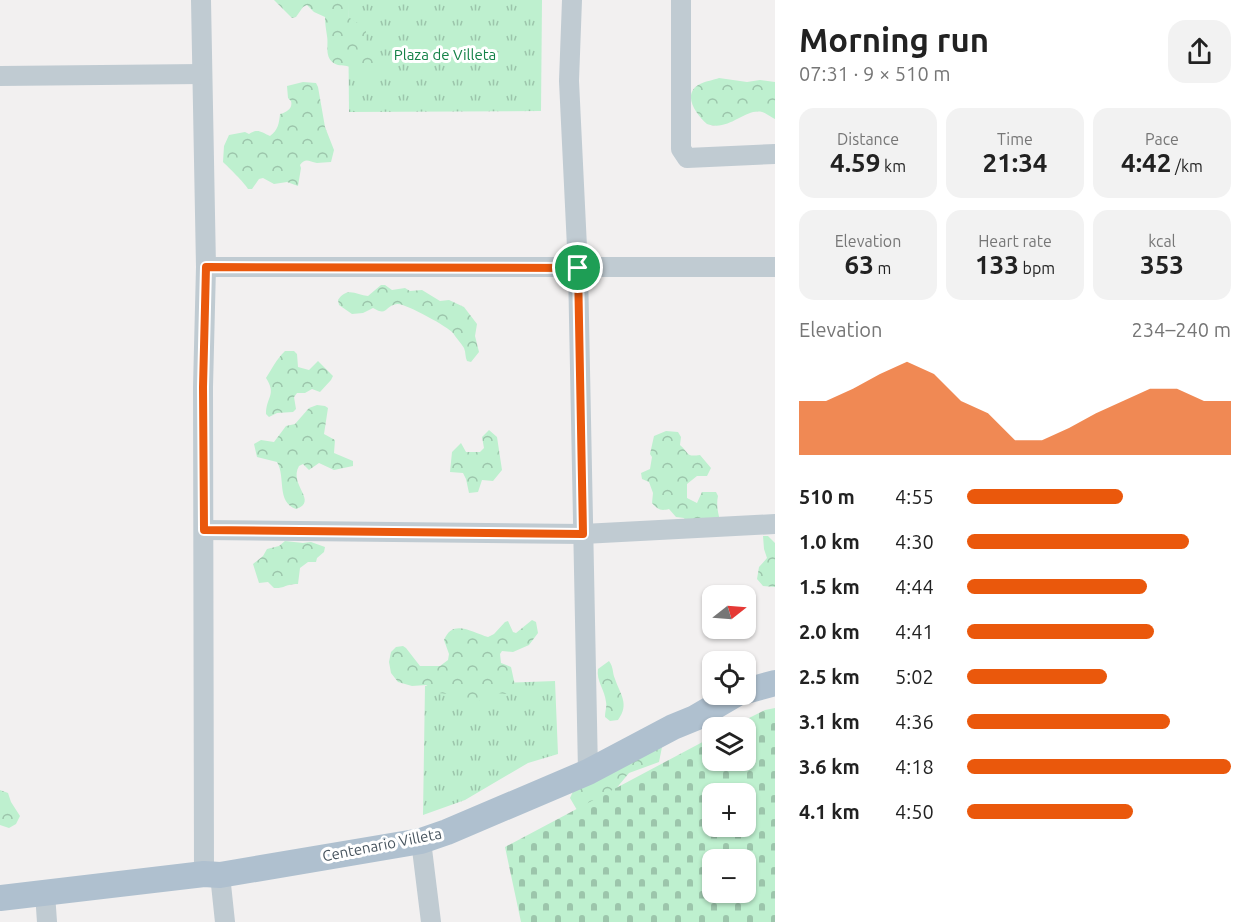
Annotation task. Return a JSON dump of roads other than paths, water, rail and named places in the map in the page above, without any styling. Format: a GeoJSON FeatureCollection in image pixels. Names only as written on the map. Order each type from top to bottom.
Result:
{"type":"FeatureCollection","features":[{"type":"Feature","properties":{"kind":"main road"},"geometry":{"type":"LineString","coordinates":[[756,688],[775,683]]}},
{"type":"Feature","properties":{"kind":"main road","name":"Centenario Villeta"},"geometry":{"type":"LineString","coordinates":[[0,898],[212,874],[421,841],[456,829],[588,772],[717,705]]}},
{"type":"Feature","properties":{"kind":"street"},"geometry":{"type":"LineString","coordinates":[[201,0],[206,267],[203,387],[204,530],[212,874],[225,922]]}},
{"type":"Feature","properties":{"kind":"street"},"geometry":{"type":"LineString","coordinates":[[572,0],[569,81],[578,268],[588,772]]}},
{"type":"Feature","properties":{"kind":"street"},"geometry":{"type":"LineString","coordinates":[[681,0],[681,150],[687,158],[775,154]]}},
{"type":"Feature","properties":{"kind":"street"},"geometry":{"type":"LineString","coordinates":[[0,76],[202,74]]}},
{"type":"Feature","properties":{"kind":"street"},"geometry":{"type":"LineString","coordinates":[[206,267],[775,267]]}},
{"type":"Feature","properties":{"kind":"street"},"geometry":{"type":"LineString","coordinates":[[204,530],[583,534],[775,524]]}},
{"type":"Feature","properties":{"kind":"street"},"geometry":{"type":"LineString","coordinates":[[421,841],[431,922]]}},
{"type":"Feature","properties":{"kind":"street"},"geometry":{"type":"LineString","coordinates":[[45,893],[47,922]]}},
{"type":"Feature","properties":{"kind":"park label","name":"Plaza de Villeta"},"geometry":{"type":"Point","coordinates":[445,55]}}]}
